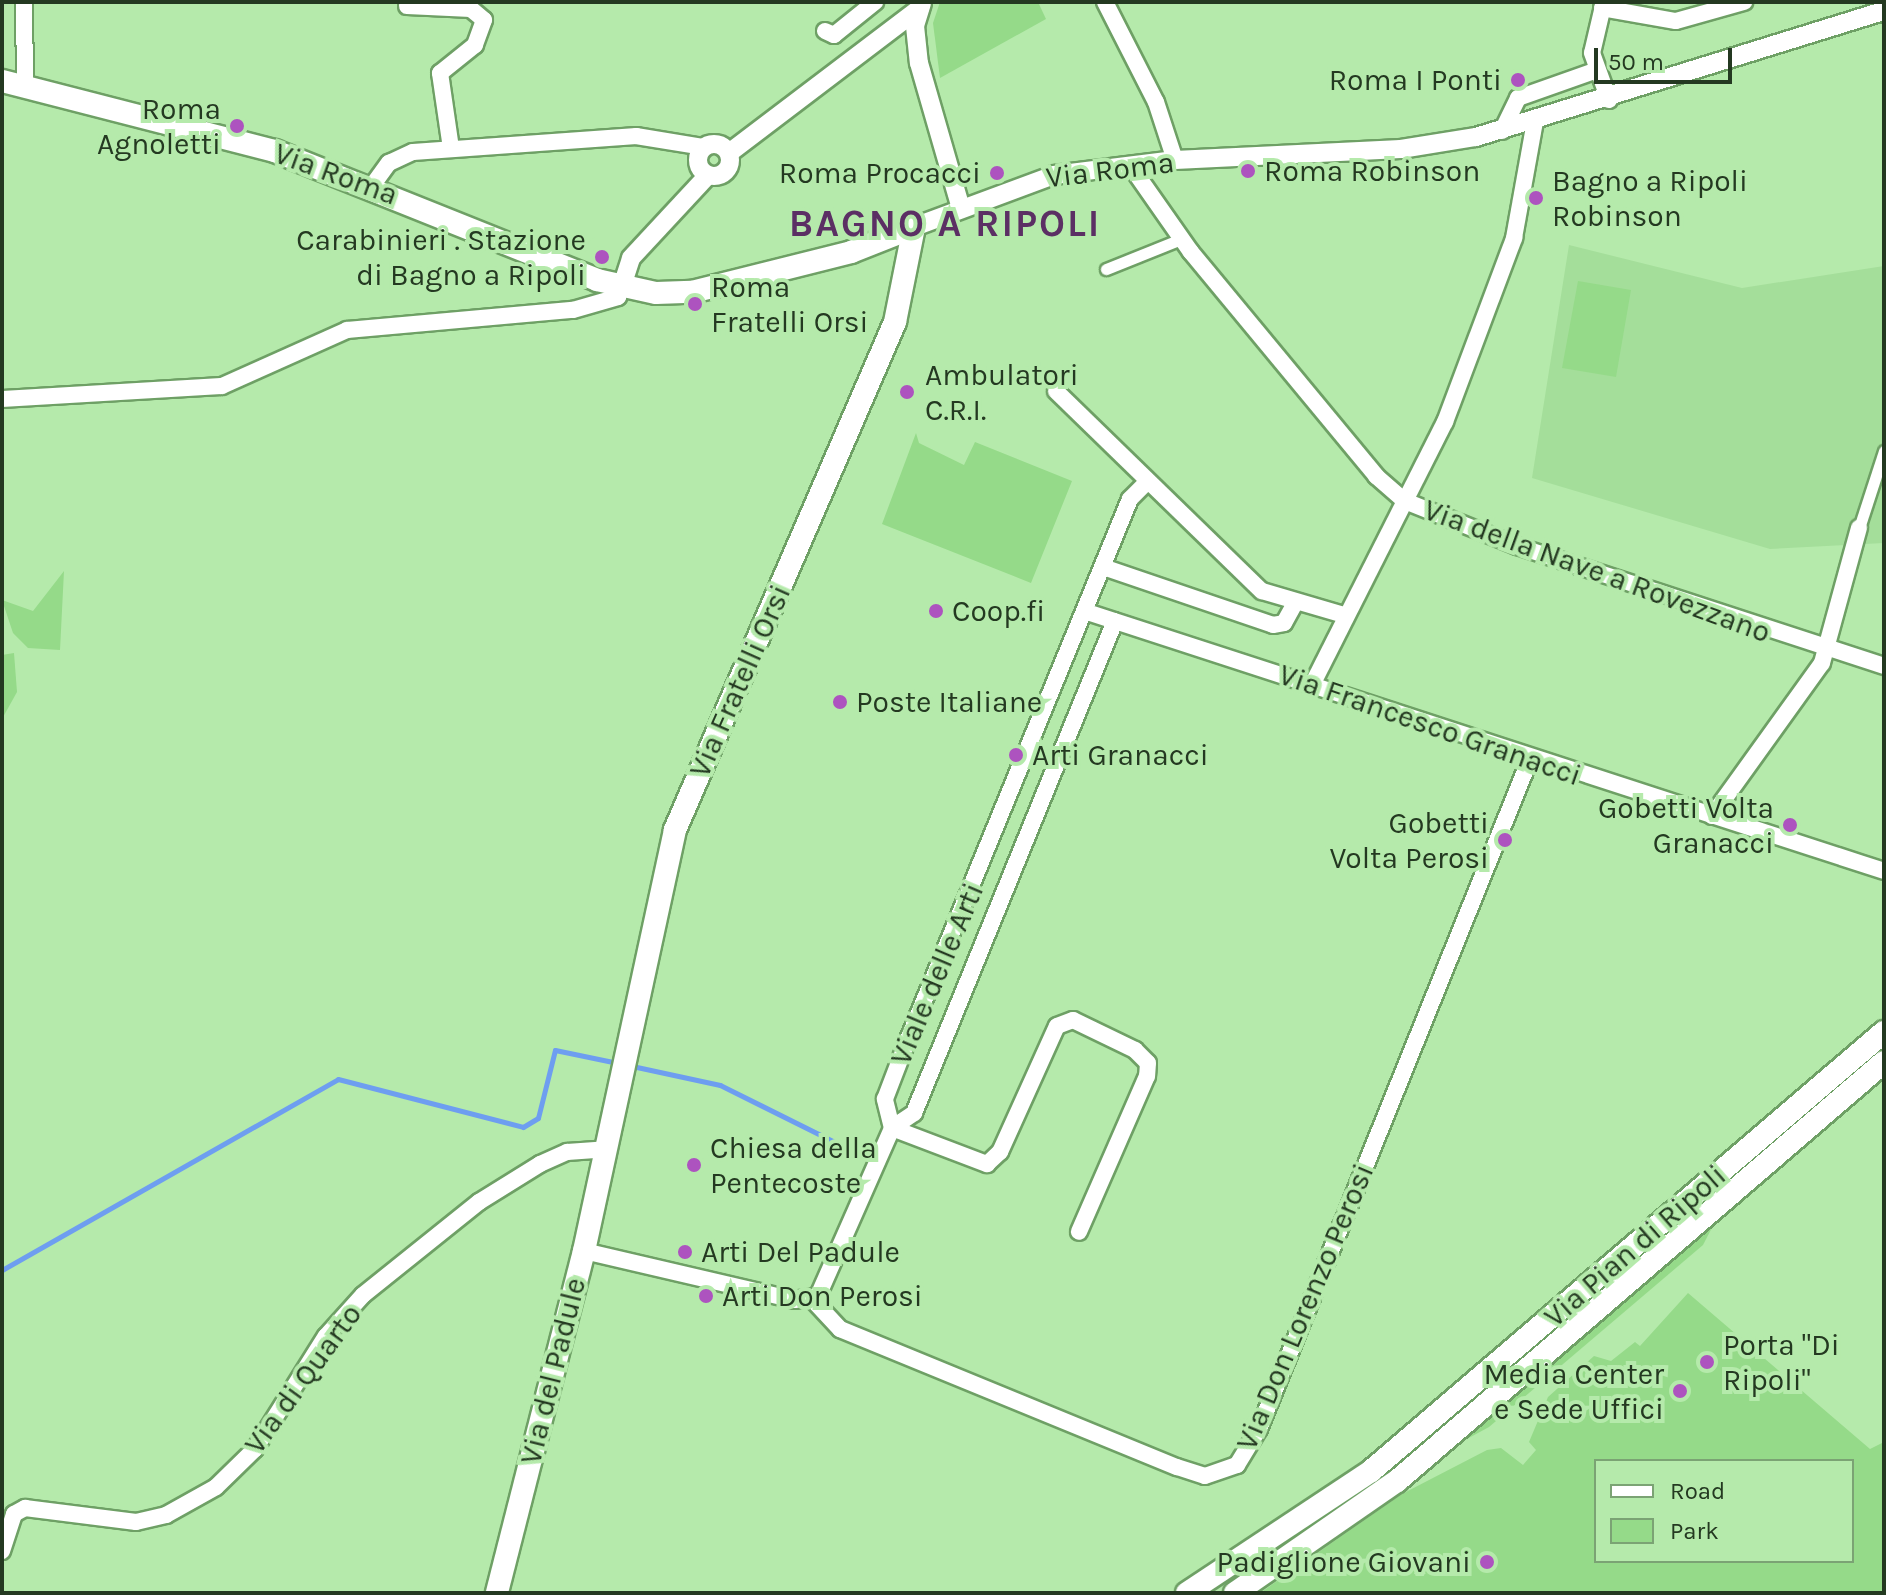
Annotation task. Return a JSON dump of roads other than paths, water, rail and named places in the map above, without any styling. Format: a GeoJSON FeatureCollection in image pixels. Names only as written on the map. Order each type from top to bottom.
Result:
{"type":"FeatureCollection","features":[{"type":"Feature","properties":{"kind":"main road","name":"Via Roma"},"geometry":{"type":"LineString","coordinates":[[2,81],[234,138],[372,186],[622,286],[692,292],[851,252],[914,227]]}},
{"type":"Feature","properties":{"kind":"main road","name":"Via Fratelli Orsi"},"geometry":{"type":"LineString","coordinates":[[606,1149],[675,830],[895,322],[914,227]]}},
{"type":"Feature","properties":{"kind":"main road","name":"Via Pian di Ripoli"},"geometry":{"type":"LineString","coordinates":[[1187,1593],[1371,1471],[1884,1032]]}},
{"type":"Feature","properties":{"kind":"main road","name":"Via Pian di Ripoli"},"geometry":{"type":"LineString","coordinates":[[1235,1593],[1397,1481],[1884,1062]]}},
{"type":"Feature","properties":{"kind":"main road","name":"Via del Padule"},"geometry":{"type":"LineString","coordinates":[[497,1593],[584,1251],[606,1149]]}},
{"type":"Feature","properties":{"kind":"street"},"geometry":{"type":"LineString","coordinates":[[24,2],[25,87]]}},
{"type":"Feature","properties":{"kind":"street"},"geometry":{"type":"LineString","coordinates":[[825,31],[834,35],[875,2]]}},
{"type":"Feature","properties":{"kind":"street"},"geometry":{"type":"LineString","coordinates":[[1105,2],[1156,102],[1175,160]]}},
{"type":"Feature","properties":{"kind":"street"},"geometry":{"type":"LineString","coordinates":[[1609,100],[1592,53],[1603,5],[1676,21],[1744,2]]}},
{"type":"Feature","properties":{"kind":"street"},"geometry":{"type":"LineString","coordinates":[[407,6],[447,5],[471,9],[484,20],[475,45],[440,73],[451,148]]}},
{"type":"Feature","properties":{"kind":"street"},"geometry":{"type":"LineString","coordinates":[[2,399],[222,386],[287,353],[367,326],[485,323],[573,310],[618,297],[631,258],[708,175],[725,172],[729,153],[921,5]]}},
{"type":"Feature","properties":{"kind":"street"},"geometry":{"type":"LineString","coordinates":[[921,5],[919,63],[960,205]]}},
{"type":"Feature","properties":{"kind":"street","name":"Via Roma"},"geometry":{"type":"LineString","coordinates":[[914,227],[960,205],[1027,181],[1175,160],[1401,149],[1502,131],[1609,100],[1884,11]]}},
{"type":"Feature","properties":{"kind":"street"},"geometry":{"type":"LineString","coordinates":[[1502,131],[1518,98],[1597,70]]}},
{"type":"Feature","properties":{"kind":"street"},"geometry":{"type":"LineString","coordinates":[[1312,685],[1344,615],[1405,501],[1424,472],[1511,248],[1535,121]]}},
{"type":"Feature","properties":{"kind":"street"},"geometry":{"type":"LineString","coordinates":[[372,186],[402,155],[451,148],[636,136],[704,147],[717,143],[729,153]]}},
{"type":"Feature","properties":{"kind":"street"},"geometry":{"type":"LineString","coordinates":[[704,147],[698,162],[708,175]]}},
{"type":"Feature","properties":{"kind":"street","name":"Via della Nave a Rovezzano"},"geometry":{"type":"LineString","coordinates":[[1130,165],[1181,239],[1376,476],[1405,501],[1825,650],[1884,666]]}},
{"type":"Feature","properties":{"kind":"street"},"geometry":{"type":"LineString","coordinates":[[1106,269],[1181,239]]}},
{"type":"Feature","properties":{"kind":"street"},"geometry":{"type":"LineString","coordinates":[[1056,391],[1253,584],[1294,605],[1344,615]]}},
{"type":"Feature","properties":{"kind":"street"},"geometry":{"type":"LineString","coordinates":[[1712,816],[1806,690],[1825,650],[1884,451]]}},
{"type":"Feature","properties":{"kind":"street","name":"Viale delle Arti"},"geometry":{"type":"LineString","coordinates":[[892,1128],[885,1099],[1106,568],[1130,499],[1148,481]]}},
{"type":"Feature","properties":{"kind":"street"},"geometry":{"type":"LineString","coordinates":[[1106,568],[1273,625],[1284,623],[1294,605]]}},
{"type":"Feature","properties":{"kind":"street","name":"Via Francesco Granacci"},"geometry":{"type":"LineString","coordinates":[[1087,612],[1863,868],[1884,871]]}},
{"type":"Feature","properties":{"kind":"street","name":"Viale delle Arti"},"geometry":{"type":"LineString","coordinates":[[813,1300],[892,1128],[914,1113],[1024,831],[1115,621]]}},
{"type":"Feature","properties":{"kind":"street","name":"Via Don Lorenzo Perosi"},"geometry":{"type":"LineString","coordinates":[[813,1300],[840,1329],[1177,1467],[1205,1476],[1237,1465],[1259,1429],[1530,759]]}},
{"type":"Feature","properties":{"kind":"street"},"geometry":{"type":"LineString","coordinates":[[1002,822],[1024,831]]}},
{"type":"Feature","properties":{"kind":"street","name":"Via Francesco Granacci"},"geometry":{"type":"LineString","coordinates":[[1863,868],[1884,882]]}},
{"type":"Feature","properties":{"kind":"street"},"geometry":{"type":"LineString","coordinates":[[892,1128],[987,1164],[1000,1152],[1057,1026],[1073,1020],[1135,1050],[1148,1063],[1147,1076],[1079,1232]]}},
{"type":"Feature","properties":{"kind":"street","name":"Via di Quarto"},"geometry":{"type":"LineString","coordinates":[[2,1551],[14,1514],[25,1508],[136,1522],[166,1515],[216,1487],[255,1449],[326,1336],[363,1295],[479,1202],[540,1164],[567,1152],[606,1149]]}},
{"type":"Feature","properties":{"kind":"street"},"geometry":{"type":"LineString","coordinates":[[584,1251],[813,1300]]}},
{"type":"Feature","properties":{"kind":"waterway"},"geometry":{"type":"LineString","coordinates":[[2,1270],[338,1079],[523,1127],[538,1118],[555,1050],[618,1063]]}},
{"type":"Feature","properties":{"kind":"waterway"},"geometry":{"type":"LineString","coordinates":[[632,1066],[720,1085],[835,1142]]}},
{"type":"Feature","properties":{"kind":"place","name":"Roma I Ponti"},"geometry":{"type":"Point","coordinates":[1518,80]}},
{"type":"Feature","properties":{"kind":"place","name":"Roma Agnoletti"},"geometry":{"type":"Point","coordinates":[237,126]}},
{"type":"Feature","properties":{"kind":"place","name":"Roma Robinson"},"geometry":{"type":"Point","coordinates":[1248,171]}},
{"type":"Feature","properties":{"kind":"place","name":"Roma Procacci"},"geometry":{"type":"Point","coordinates":[997,173]}},
{"type":"Feature","properties":{"kind":"place","name":"Bagno a Ripoli Robinson"},"geometry":{"type":"Point","coordinates":[1536,198]}},
{"type":"Feature","properties":{"kind":"place","name":"Carabinieri . Stazione di Bagno a Ripoli"},"geometry":{"type":"Point","coordinates":[602,257]}},
{"type":"Feature","properties":{"kind":"place","name":"Roma Fratelli Orsi"},"geometry":{"type":"Point","coordinates":[695,304]}},
{"type":"Feature","properties":{"kind":"place","name":"Ambulatori C.R.I."},"geometry":{"type":"Point","coordinates":[907,392]}},
{"type":"Feature","properties":{"kind":"place","name":"Coop.fi"},"geometry":{"type":"Point","coordinates":[936,611]}},
{"type":"Feature","properties":{"kind":"place","name":"Poste Italiane"},"geometry":{"type":"Point","coordinates":[840,702]}},
{"type":"Feature","properties":{"kind":"place","name":"Arti Granacci"},"geometry":{"type":"Point","coordinates":[1016,755]}},
{"type":"Feature","properties":{"kind":"place","name":"Gobetti Volta Granacci"},"geometry":{"type":"Point","coordinates":[1790,825]}},
{"type":"Feature","properties":{"kind":"place","name":"Gobetti Volta Perosi"},"geometry":{"type":"Point","coordinates":[1505,840]}},
{"type":"Feature","properties":{"kind":"place","name":"Chiesa della Pentecoste"},"geometry":{"type":"Point","coordinates":[694,1165]}},
{"type":"Feature","properties":{"kind":"place","name":"Arti Del Padule"},"geometry":{"type":"Point","coordinates":[685,1252]}},
{"type":"Feature","properties":{"kind":"place","name":"Arti Don Perosi"},"geometry":{"type":"Point","coordinates":[706,1296]}},
{"type":"Feature","properties":{"kind":"place","name":"Porta \"Di Ripoli\""},"geometry":{"type":"Point","coordinates":[1707,1362]}},
{"type":"Feature","properties":{"kind":"place","name":"Media Center e Sede Uffici"},"geometry":{"type":"Point","coordinates":[1680,1391]}},
{"type":"Feature","properties":{"kind":"place","name":"Padiglione Giovani"},"geometry":{"type":"Point","coordinates":[1487,1562]}},
{"type":"Feature","properties":{"kind":"district","name":"BAGNO A RIPOLI"},"geometry":{"type":"Point","coordinates":[945,224]}}]}
